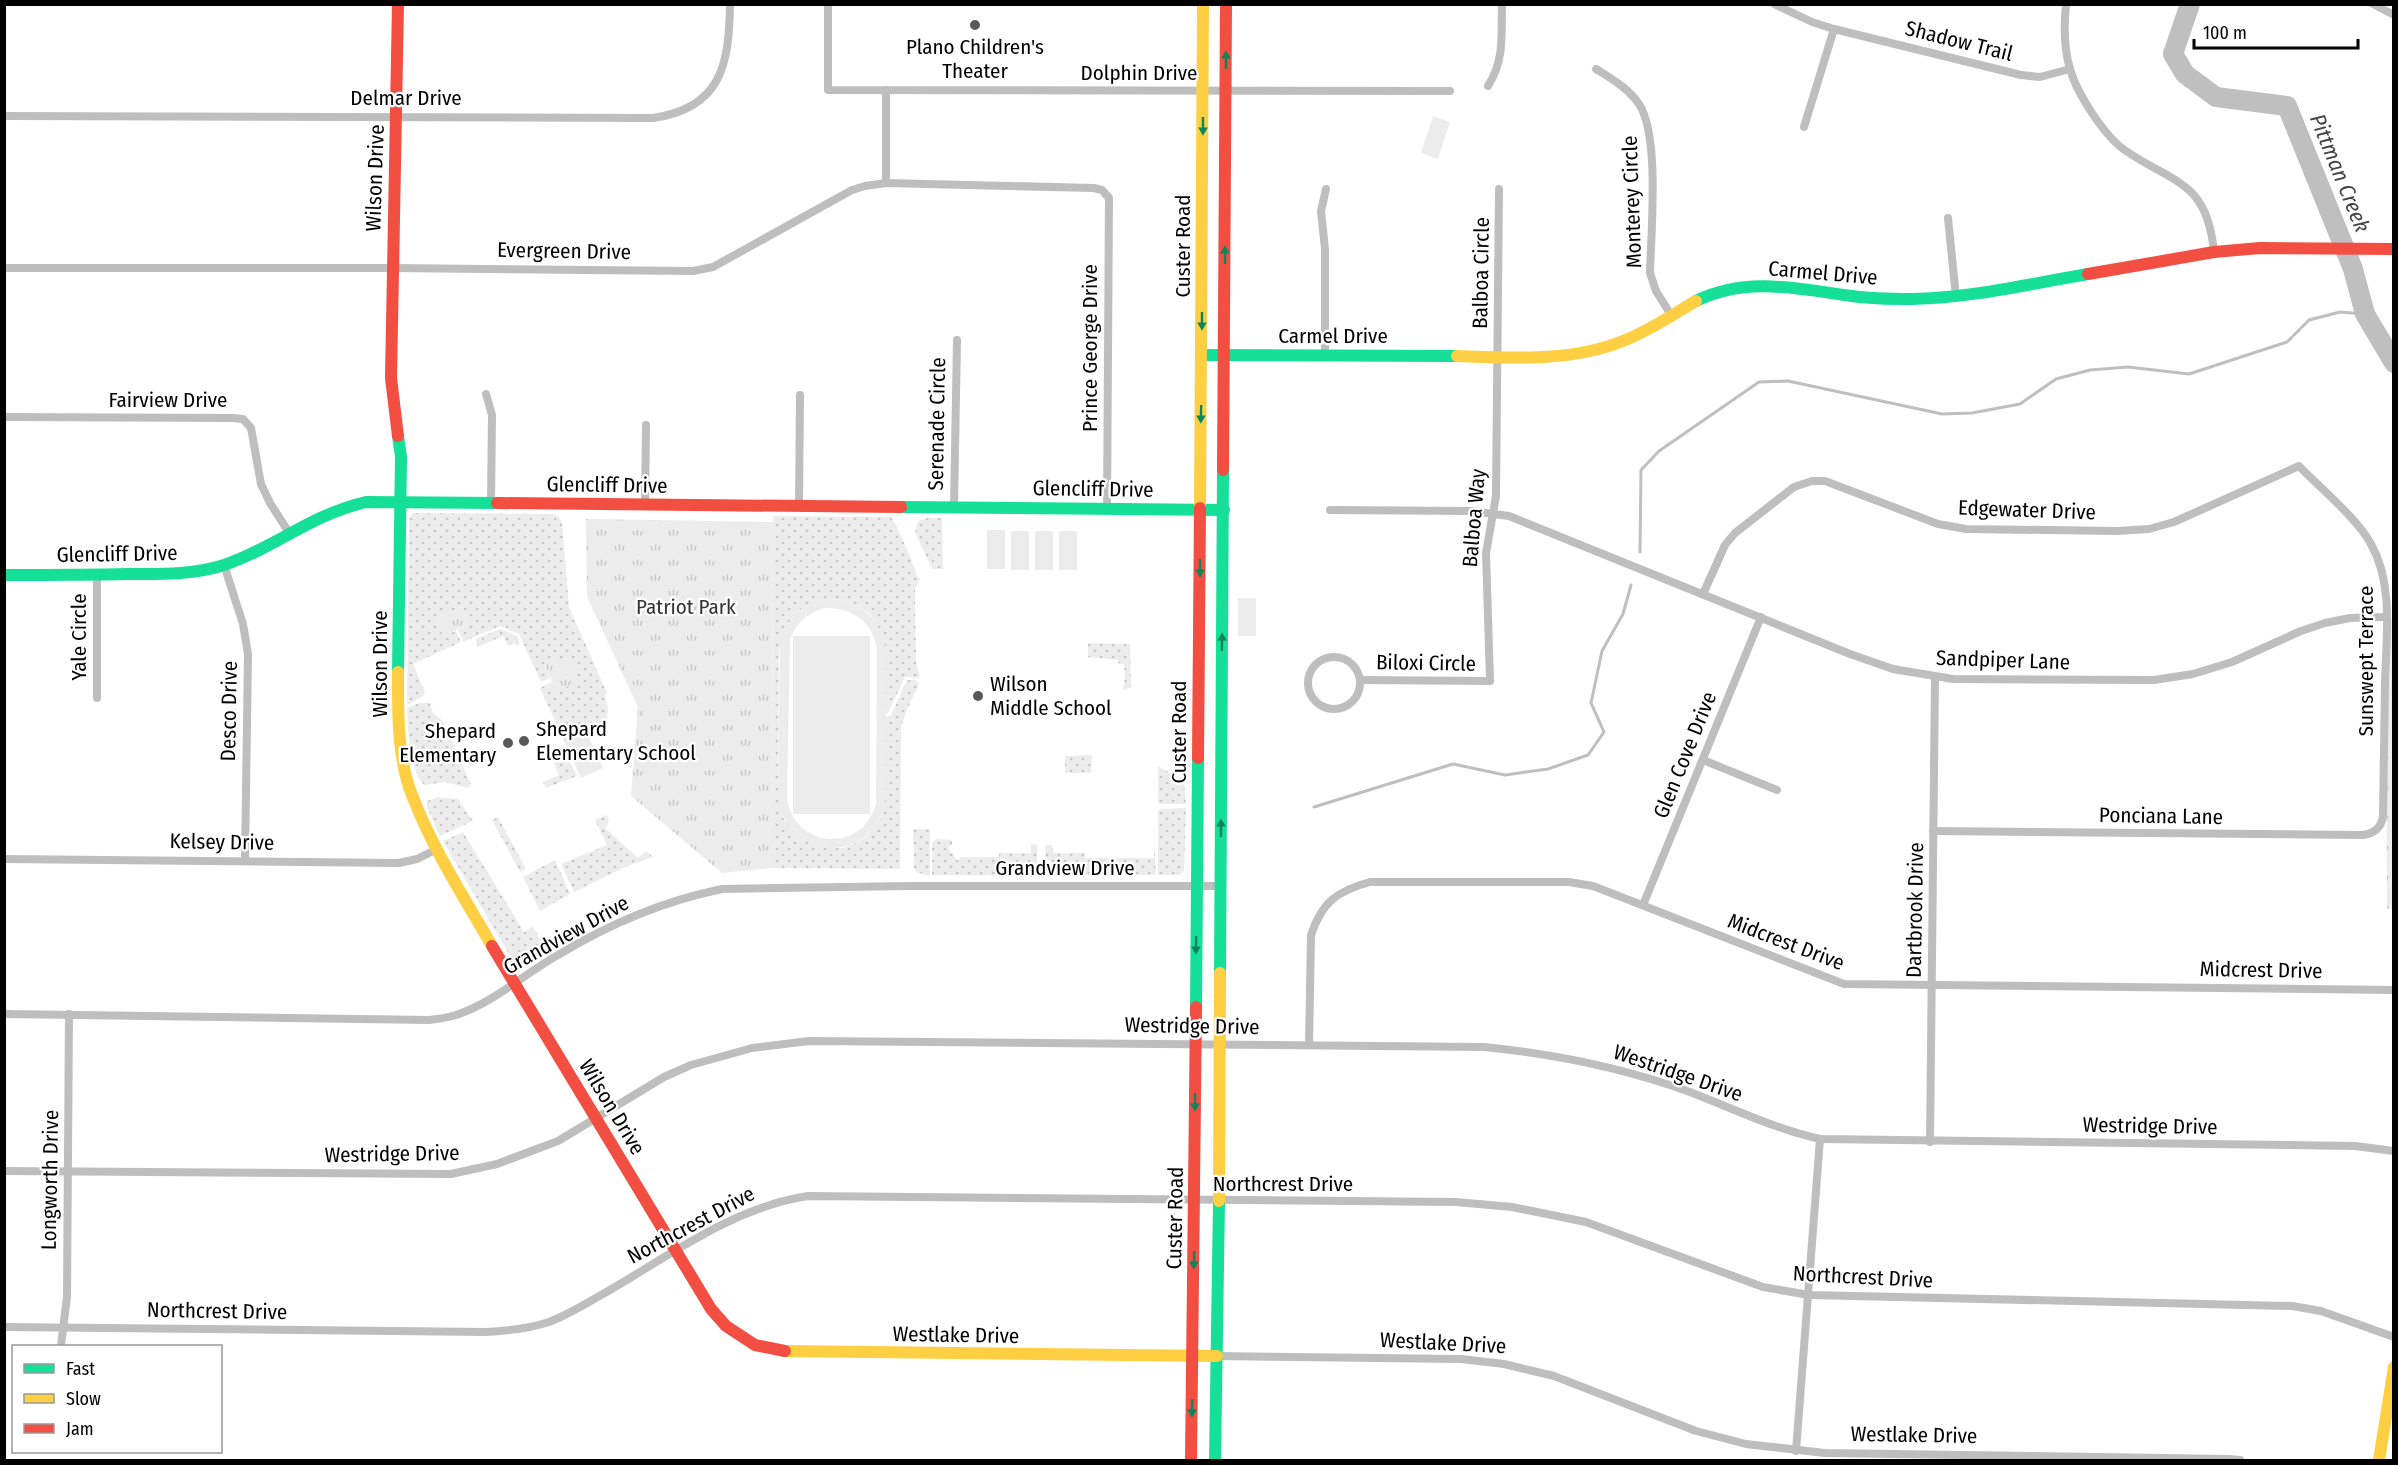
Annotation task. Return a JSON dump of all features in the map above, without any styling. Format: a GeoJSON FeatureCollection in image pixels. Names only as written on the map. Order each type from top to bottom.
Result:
{"type":"FeatureCollection","features":[{"type":"Feature","properties":{"kind":"street","name":"Wilson Drive"},"geometry":{"type":"LineString","coordinates":[[398,4],[391,378],[401,457],[398,708],[400,744],[412,798],[437,849],[514,984],[675,1251]]}},
{"type":"Feature","properties":{"kind":"street","name":"Delmar Drive"},"geometry":{"type":"LineString","coordinates":[[4,116],[653,118],[679,112],[708,93],[722,71],[729,44],[730,4]]}},
{"type":"Feature","properties":{"kind":"street","name":"Dolphin Drive"},"geometry":{"type":"LineString","coordinates":[[828,4],[828,90],[1450,91]]}},
{"type":"Feature","properties":{"kind":"street","name":"Custer Road"},"geometry":{"type":"LineString","coordinates":[[1191,1461],[1202,355],[1203,4]]}},
{"type":"Feature","properties":{"kind":"street","name":"Custer Road"},"geometry":{"type":"LineString","coordinates":[[1215,1461],[1219,1201],[1226,4]]}},
{"type":"Feature","properties":{"kind":"street"},"geometry":{"type":"LineString","coordinates":[[1488,86],[1498,71],[1501,56],[1502,4]]}},
{"type":"Feature","properties":{"kind":"street","name":"Shadow Trail"},"geometry":{"type":"LineString","coordinates":[[1774,4],[1812,22],[1834,29],[2021,75],[2040,77],[2070,69]]}},
{"type":"Feature","properties":{"kind":"street"},"geometry":{"type":"LineString","coordinates":[[2066,4],[2066,42],[2070,69],[2101,127],[2124,150],[2186,187],[2198,198],[2212,226],[2214,252]]}},
{"type":"Feature","properties":{"kind":"street"},"geometry":{"type":"LineString","coordinates":[[2373,4],[2394,15]]}},
{"type":"Feature","properties":{"kind":"street"},"geometry":{"type":"LineString","coordinates":[[1804,127],[1834,29]]}},
{"type":"Feature","properties":{"kind":"street","name":"Monterey Circle"},"geometry":{"type":"LineString","coordinates":[[1596,69],[1629,91],[1647,120],[1652,142],[1650,273],[1656,291],[1671,315]]}},
{"type":"Feature","properties":{"kind":"street"},"geometry":{"type":"LineString","coordinates":[[886,90],[886,183]]}},
{"type":"Feature","properties":{"kind":"street","name":"Evergreen Drive"},"geometry":{"type":"LineString","coordinates":[[4,268],[392,267],[704,270],[852,190],[865,186],[886,183],[1102,190]]}},
{"type":"Feature","properties":{"kind":"street"},"geometry":{"type":"LineString","coordinates":[[1325,355],[1325,249],[1321,211],[1326,189]]}},
{"type":"Feature","properties":{"kind":"street","name":"Balboa Circle"},"geometry":{"type":"LineString","coordinates":[[1498,357],[1499,189]]}},
{"type":"Feature","properties":{"kind":"street","name":"Prince George Drive"},"geometry":{"type":"LineString","coordinates":[[1102,190],[1109,198],[1107,509]]}},
{"type":"Feature","properties":{"kind":"street"},"geometry":{"type":"LineString","coordinates":[[1948,218],[1956,297]]}},
{"type":"Feature","properties":{"kind":"street","name":"Carmel Drive"},"geometry":{"type":"LineString","coordinates":[[1202,355],[1534,358],[1594,351],[1627,340],[1655,326],[1689,303],[1714,292],[1744,286],[1776,285],[1866,298],[1956,297],[2214,252],[2304,248],[2394,249]]}},
{"type":"Feature","properties":{"kind":"street","name":"Serenade Circle"},"geometry":{"type":"LineString","coordinates":[[954,507],[957,340]]}},
{"type":"Feature","properties":{"kind":"street","name":"Balboa Way"},"geometry":{"type":"LineString","coordinates":[[1491,681],[1486,553],[1496,496],[1498,357]]}},
{"type":"Feature","properties":{"kind":"street"},"geometry":{"type":"LineString","coordinates":[[486,394],[492,416],[491,503]]}},
{"type":"Feature","properties":{"kind":"street"},"geometry":{"type":"LineString","coordinates":[[799,506],[800,395]]}},
{"type":"Feature","properties":{"kind":"street","name":"Fairview Drive"},"geometry":{"type":"LineString","coordinates":[[4,417],[243,419],[251,428],[261,484],[288,531]]}},
{"type":"Feature","properties":{"kind":"street"},"geometry":{"type":"LineString","coordinates":[[645,505],[646,425]]}},
{"type":"Feature","properties":{"kind":"street","name":"Sunswept Terrace"},"geometry":{"type":"LineString","coordinates":[[2292,470],[2299,466],[2361,529],[2380,562],[2385,584],[2386,617],[2382,822]]}},
{"type":"Feature","properties":{"kind":"street","name":"Edgewater Drive"},"geometry":{"type":"LineString","coordinates":[[1703,594],[1718,558],[1735,533],[1794,488],[1812,481],[1825,481],[1917,517],[1956,527],[2117,531],[2149,529],[2174,522],[2292,470]]}},
{"type":"Feature","properties":{"kind":"street","name":"Glencliff Drive"},"geometry":{"type":"LineString","coordinates":[[4,575],[178,573],[224,565],[288,531],[343,506],[366,502],[1224,510]]}},
{"type":"Feature","properties":{"kind":"street","name":"Sandpiper Lane"},"geometry":{"type":"LineString","coordinates":[[1330,510],[1494,513],[1509,516],[1871,662],[1935,678],[2116,682],[2154,680],[2193,674],[2232,662],[2301,630],[2325,623],[2350,618],[2386,617]]}},
{"type":"Feature","properties":{"kind":"street","name":"Desco Drive"},"geometry":{"type":"LineString","coordinates":[[224,565],[243,624],[248,654],[245,860]]}},
{"type":"Feature","properties":{"kind":"street","name":"Yale Circle"},"geometry":{"type":"LineString","coordinates":[[97,575],[97,698]]}},
{"type":"Feature","properties":{"kind":"street","name":"Glen Cove Drive"},"geometry":{"type":"LineString","coordinates":[[1643,905],[1761,617]]}},
{"type":"Feature","properties":{"kind":"street","name":"Biloxi Circle"},"geometry":{"type":"LineString","coordinates":[[1331,657],[1341,658],[1350,663],[1357,670],[1360,680],[1360,690],[1355,699],[1338,709],[1319,704],[1312,696],[1309,687],[1314,667],[1331,657]]}},
{"type":"Feature","properties":{"kind":"street","name":"Dartbrook Drive"},"geometry":{"type":"LineString","coordinates":[[1930,1142],[1935,678]]}},
{"type":"Feature","properties":{"kind":"street","name":"Biloxi Circle"},"geometry":{"type":"LineString","coordinates":[[1360,680],[1491,681]]}},
{"type":"Feature","properties":{"kind":"street"},"geometry":{"type":"LineString","coordinates":[[1703,760],[1776,790]]}},
{"type":"Feature","properties":{"kind":"street","name":"Ponciana Lane"},"geometry":{"type":"LineString","coordinates":[[1934,831],[2363,836],[2375,832],[2382,822]]}},
{"type":"Feature","properties":{"kind":"street","name":"Kelsey Drive"},"geometry":{"type":"LineString","coordinates":[[4,858],[399,863],[417,859],[437,849]]}},
{"type":"Feature","properties":{"kind":"street","name":"Midcrest Drive"},"geometry":{"type":"LineString","coordinates":[[1309,1045],[1311,935],[1315,922],[1326,904],[1349,888],[1370,882],[1569,882],[1593,886],[1844,984],[2394,990]]}},
{"type":"Feature","properties":{"kind":"street","name":"Grandview Drive"},"geometry":{"type":"LineString","coordinates":[[4,1014],[429,1020],[456,1015],[514,984],[557,955],[604,929],[676,901],[722,889],[837,886],[1220,886]]}},
{"type":"Feature","properties":{"kind":"street","name":"Longworth Drive"},"geometry":{"type":"LineString","coordinates":[[61,1345],[67,1296],[69,1014]]}},
{"type":"Feature","properties":{"kind":"street","name":"Westridge Drive"},"geometry":{"type":"LineString","coordinates":[[4,1171],[451,1174],[525,1156],[558,1142],[664,1077],[691,1065],[752,1048],[809,1041],[1484,1047],[1528,1051],[1580,1060],[1630,1073],[1680,1089],[1791,1132],[1820,1139],[2355,1146],[2394,1151]]}},
{"type":"Feature","properties":{"kind":"street"},"geometry":{"type":"LineString","coordinates":[[1797,1451],[1820,1139]]}},
{"type":"Feature","properties":{"kind":"street","name":"Northcrest Drive"},"geometry":{"type":"LineString","coordinates":[[4,1327],[485,1332],[517,1330],[548,1322],[577,1309],[675,1251],[749,1211],[771,1203],[808,1196],[1456,1202],[1512,1207],[1586,1222],[1763,1287],[1809,1295],[2292,1306],[2321,1311],[2394,1337]]}},
{"type":"Feature","properties":{"kind":"street","name":"Westlake Drive"},"geometry":{"type":"LineString","coordinates":[[675,1251],[711,1309],[726,1326],[755,1345],[769,1350],[1461,1359],[1504,1364],[1554,1376],[1696,1431],[1746,1444],[1797,1451],[1825,1454],[2229,1459],[2240,1461]]}},
{"type":"Feature","properties":{"kind":"street"},"geometry":{"type":"LineString","coordinates":[[2379,1461],[2394,1367]]}},
{"type":"Feature","properties":{"kind":"green space"},"geometry":{"type":"Polygon","coordinates":[[[1433,116],[1450,122],[1438,159],[1421,153],[1433,116]]]}},
{"type":"Feature","properties":{"kind":"green space"},"geometry":{"type":"Polygon","coordinates":[[[413,513],[552,514],[558,516],[562,522],[569,607],[607,693],[605,694],[608,709],[607,723],[565,743],[540,688],[552,682],[556,691],[545,664],[550,678],[541,682],[519,634],[500,626],[463,642],[458,630],[469,625],[462,607],[436,618],[443,636],[456,631],[461,642],[413,664],[425,693],[407,705],[409,519],[413,513]]]}},
{"type":"Feature","properties":{"kind":"green space"},"geometry":{"type":"Polygon","coordinates":[[[773,516],[891,517],[920,579],[915,589],[916,663],[920,676],[905,677],[887,715],[886,666],[882,640],[872,617],[862,608],[843,600],[832,599],[804,607],[787,625],[779,649],[778,798],[784,820],[825,848],[843,848],[856,843],[867,836],[880,819],[886,797],[886,717],[891,715],[907,680],[916,680],[919,684],[901,728],[900,869],[772,868],[773,516]]]}},
{"type":"Feature","properties":{"kind":"green space"},"geometry":{"type":"Polygon","coordinates":[[[927,518],[942,518],[943,569],[932,569],[915,532],[918,521],[927,518]]]}},
{"type":"Feature","properties":{"kind":"green space","name":"Patriot Park"},"geometry":{"type":"Polygon","coordinates":[[[586,519],[773,522],[772,868],[722,873],[631,796],[638,707],[587,597],[586,519]]]}},
{"type":"Feature","properties":{"kind":"green space"},"geometry":{"type":"Polygon","coordinates":[[[987,530],[1005,530],[1005,569],[987,569],[987,530]]]}},
{"type":"Feature","properties":{"kind":"green space"},"geometry":{"type":"Polygon","coordinates":[[[1011,531],[1029,531],[1029,570],[1011,570],[1011,531]]]}},
{"type":"Feature","properties":{"kind":"green space"},"geometry":{"type":"Polygon","coordinates":[[[1035,531],[1053,531],[1053,570],[1035,570],[1035,531]]]}},
{"type":"Feature","properties":{"kind":"green space"},"geometry":{"type":"Polygon","coordinates":[[[1059,531],[1077,531],[1077,570],[1059,570],[1059,531]]]}},
{"type":"Feature","properties":{"kind":"green space"},"geometry":{"type":"Polygon","coordinates":[[[1238,598],[1256,598],[1256,636],[1238,636],[1238,598]]]}},
{"type":"Feature","properties":{"kind":"green space"},"geometry":{"type":"Polygon","coordinates":[[[829,599],[851,602],[868,613],[880,630],[886,652],[886,797],[879,819],[866,835],[850,845],[832,848],[814,845],[798,836],[785,820],[778,798],[780,641],[787,625],[797,612],[829,599]],[[824,608],[807,616],[798,624],[790,640],[787,798],[792,815],[802,827],[815,835],[829,839],[844,838],[857,831],[868,820],[876,804],[877,651],[875,641],[860,618],[834,608],[824,608]]]}},
{"type":"Feature","properties":{"kind":"green space"},"geometry":{"type":"Polygon","coordinates":[[[462,607],[469,625],[443,636],[436,618],[462,607]]]}},
{"type":"Feature","properties":{"kind":"green space"},"geometry":{"type":"Polygon","coordinates":[[[2393,618],[2393,909],[2387,909],[2386,621],[2393,618]]]}},
{"type":"Feature","properties":{"kind":"green space"},"geometry":{"type":"Polygon","coordinates":[[[500,629],[517,636],[520,644],[516,646],[515,643],[508,646],[503,636],[478,647],[475,639],[500,629]]]}},
{"type":"Feature","properties":{"kind":"green space"},"geometry":{"type":"Polygon","coordinates":[[[793,636],[870,636],[870,814],[793,814],[793,636]]]}},
{"type":"Feature","properties":{"kind":"green space"},"geometry":{"type":"Polygon","coordinates":[[[1088,643],[1130,644],[1131,687],[1123,690],[1124,664],[1118,663],[1118,660],[1088,657],[1088,643]]]}},
{"type":"Feature","properties":{"kind":"green space"},"geometry":{"type":"Polygon","coordinates":[[[558,658],[572,663],[579,681],[556,692],[545,664],[558,658]]]}},
{"type":"Feature","properties":{"kind":"green space"},"geometry":{"type":"Polygon","coordinates":[[[419,703],[430,703],[433,713],[443,721],[471,784],[469,788],[445,782],[425,785],[420,780],[410,750],[407,708],[419,703]]]}},
{"type":"Feature","properties":{"kind":"green space"},"geometry":{"type":"Polygon","coordinates":[[[587,733],[603,768],[581,778],[565,743],[587,733]]]}},
{"type":"Feature","properties":{"kind":"green space"},"geometry":{"type":"Polygon","coordinates":[[[1092,755],[1091,773],[1065,773],[1065,756],[1092,755]]]}},
{"type":"Feature","properties":{"kind":"green space"},"geometry":{"type":"Polygon","coordinates":[[[568,758],[577,776],[546,788],[543,782],[559,775],[554,763],[568,758]]]}},
{"type":"Feature","properties":{"kind":"green space"},"geometry":{"type":"Polygon","coordinates":[[[1158,766],[1184,781],[1186,804],[1160,804],[1158,802],[1158,766]]]}},
{"type":"Feature","properties":{"kind":"green space"},"geometry":{"type":"Polygon","coordinates":[[[438,797],[458,799],[473,821],[440,836],[427,808],[427,801],[438,797]]]}},
{"type":"Feature","properties":{"kind":"green space"},"geometry":{"type":"Polygon","coordinates":[[[1186,808],[1184,871],[1179,875],[1158,875],[1158,811],[1186,808]]]}},
{"type":"Feature","properties":{"kind":"green space"},"geometry":{"type":"Polygon","coordinates":[[[606,815],[609,819],[606,829],[638,858],[646,851],[653,857],[625,867],[574,892],[561,864],[607,845],[595,820],[606,815]]]}},
{"type":"Feature","properties":{"kind":"green space"},"geometry":{"type":"Polygon","coordinates":[[[498,817],[526,869],[520,872],[492,820],[498,817]]]}},
{"type":"Feature","properties":{"kind":"green space"},"geometry":{"type":"Polygon","coordinates":[[[913,829],[930,829],[930,876],[916,872],[914,868],[913,829]]]}},
{"type":"Feature","properties":{"kind":"green space"},"geometry":{"type":"Polygon","coordinates":[[[463,832],[524,932],[533,927],[544,946],[539,953],[521,964],[514,963],[443,841],[463,832]]]}},
{"type":"Feature","properties":{"kind":"green space"},"geometry":{"type":"Polygon","coordinates":[[[936,839],[952,840],[952,845],[948,848],[957,860],[961,857],[999,857],[999,853],[1031,853],[1031,844],[1037,845],[1037,876],[932,875],[932,843],[936,839]]]}},
{"type":"Feature","properties":{"kind":"green space"},"geometry":{"type":"Polygon","coordinates":[[[1154,841],[1156,875],[1045,875],[1045,871],[1051,870],[1051,861],[1045,860],[1046,845],[1052,845],[1053,853],[1085,853],[1085,858],[1154,858],[1154,841]]]}},
{"type":"Feature","properties":{"kind":"green space"},"geometry":{"type":"Polygon","coordinates":[[[555,860],[570,894],[540,911],[523,877],[555,860]]]}},
{"type":"Feature","properties":{"kind":"waterway","name":"Pittman Creek"},"geometry":{"type":"LineString","coordinates":[[2190,4],[2173,54],[2185,74],[2216,97],[2287,106],[2353,269],[2365,314],[2394,363]]}},
{"type":"Feature","properties":{"kind":"waterway"},"geometry":{"type":"LineString","coordinates":[[1640,552],[1641,470],[1659,451],[1759,382],[1788,381],[1942,414],[1972,413],[2020,404],[2056,379],[2090,370],[2128,367],[2189,374],[2287,342],[2309,320],[2340,312],[2365,314]]}},
{"type":"Feature","properties":{"kind":"waterway"},"geometry":{"type":"LineString","coordinates":[[1314,807],[1453,764],[1505,775],[1548,769],[1588,755],[1604,732],[1591,703],[1602,651],[1623,614],[1631,585]]}},
{"type":"Feature","properties":{"kind":"traffic: fast"},"geometry":{"type":"LineString","coordinates":[[1696,301],[1715,293],[1734,289],[1773,286],[1860,297],[1934,298],[2000,290],[2088,274]]}},
{"type":"Feature","properties":{"kind":"traffic: fast"},"geometry":{"type":"LineString","coordinates":[[1202,355],[1457,356]]}},
{"type":"Feature","properties":{"kind":"traffic: fast"},"geometry":{"type":"LineString","coordinates":[[398,436],[401,457],[398,672]]}},
{"type":"Feature","properties":{"kind":"traffic: fast"},"geometry":{"type":"LineString","coordinates":[[1220,973],[1223,470]]}},
{"type":"Feature","properties":{"kind":"traffic: fast"},"geometry":{"type":"LineString","coordinates":[[4,575],[164,574],[200,571],[242,558],[327,515],[366,502],[497,503]]}},
{"type":"Feature","properties":{"kind":"traffic: fast"},"geometry":{"type":"LineString","coordinates":[[901,507],[1224,510]]}},
{"type":"Feature","properties":{"kind":"traffic: fast"},"geometry":{"type":"LineString","coordinates":[[1196,1007],[1198,758]]}},
{"type":"Feature","properties":{"kind":"traffic: fast"},"geometry":{"type":"LineString","coordinates":[[1215,1460],[1219,1201]]}},
{"type":"Feature","properties":{"kind":"traffic: slow"},"geometry":{"type":"LineString","coordinates":[[1200,508],[1203,4]]}},
{"type":"Feature","properties":{"kind":"traffic: slow"},"geometry":{"type":"LineString","coordinates":[[1457,356],[1562,356],[1603,348],[1651,328],[1696,301]]}},
{"type":"Feature","properties":{"kind":"traffic: slow"},"geometry":{"type":"LineString","coordinates":[[398,672],[398,719],[401,750],[403,766],[412,795],[439,853],[492,946]]}},
{"type":"Feature","properties":{"kind":"traffic: slow"},"geometry":{"type":"LineString","coordinates":[[1219,1201],[1220,973]]}},
{"type":"Feature","properties":{"kind":"traffic: slow"},"geometry":{"type":"LineString","coordinates":[[785,1351],[1217,1356]]}},
{"type":"Feature","properties":{"kind":"traffic: slow"},"geometry":{"type":"LineString","coordinates":[[2379,1460],[2394,1367]]}},
{"type":"Feature","properties":{"kind":"traffic: jam"},"geometry":{"type":"LineString","coordinates":[[398,4],[391,378],[398,436]]}},
{"type":"Feature","properties":{"kind":"traffic: jam"},"geometry":{"type":"LineString","coordinates":[[1223,470],[1226,4]]}},
{"type":"Feature","properties":{"kind":"traffic: jam"},"geometry":{"type":"LineString","coordinates":[[2088,274],[2214,252],[2260,248],[2394,249]]}},
{"type":"Feature","properties":{"kind":"traffic: jam"},"geometry":{"type":"LineString","coordinates":[[497,503],[901,507]]}},
{"type":"Feature","properties":{"kind":"traffic: jam"},"geometry":{"type":"LineString","coordinates":[[1198,758],[1200,508]]}},
{"type":"Feature","properties":{"kind":"traffic: jam"},"geometry":{"type":"LineString","coordinates":[[492,946],[711,1309],[726,1326],[755,1345],[785,1351]]}},
{"type":"Feature","properties":{"kind":"traffic: jam"},"geometry":{"type":"LineString","coordinates":[[1191,1460],[1196,1007]]}},
{"type":"Feature","properties":{"kind":"place","name":"Plano Children's Theater"},"geometry":{"type":"Point","coordinates":[975,25]}},
{"type":"Feature","properties":{"kind":"place","name":"Wilson Middle School"},"geometry":{"type":"Point","coordinates":[978,696]}},
{"type":"Feature","properties":{"kind":"place","name":"Shepard Elementary School"},"geometry":{"type":"Point","coordinates":[524,741]}},
{"type":"Feature","properties":{"kind":"place","name":"Shepard Elementary"},"geometry":{"type":"Point","coordinates":[508,743]}}]}
